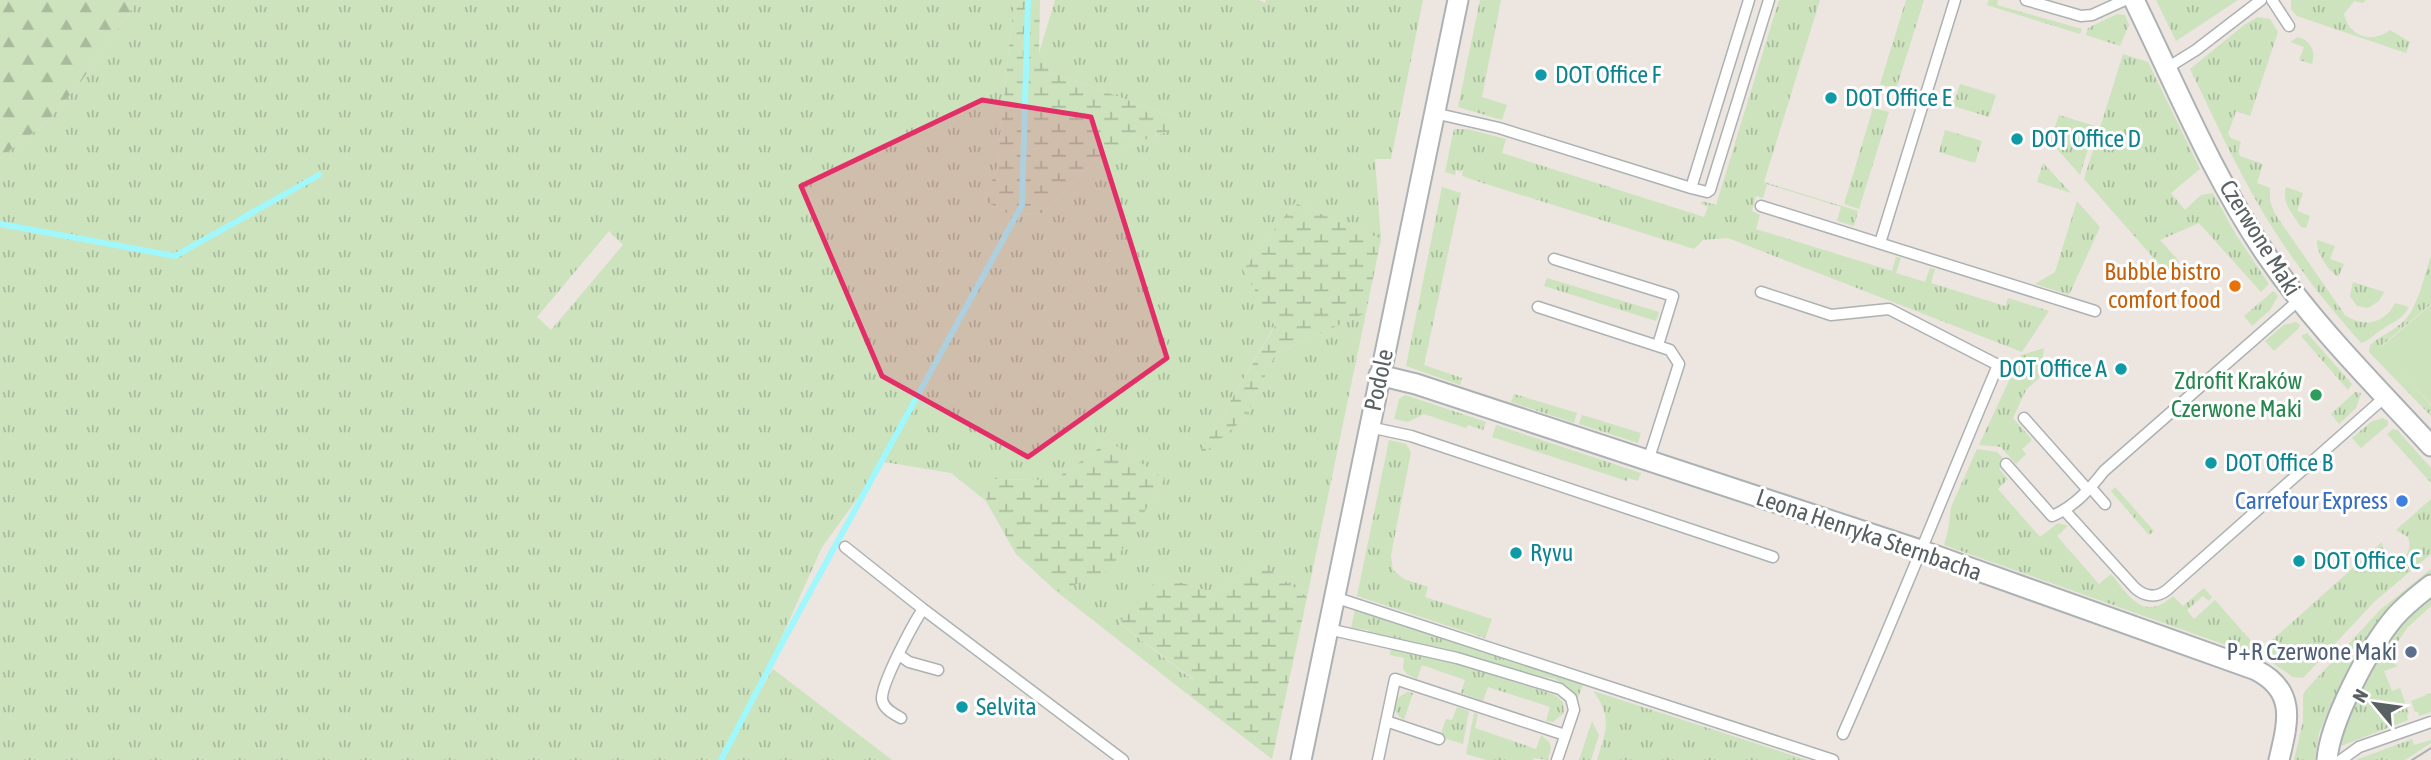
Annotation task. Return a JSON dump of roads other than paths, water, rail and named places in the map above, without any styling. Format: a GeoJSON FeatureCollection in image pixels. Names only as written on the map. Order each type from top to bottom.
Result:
{"type":"FeatureCollection","features":[{"type":"Feature","properties":{"kind":"street","name":"Podole"},"geometry":{"type":"LineString","coordinates":[[1301,760],[1458,0]]}},
{"type":"Feature","properties":{"kind":"street","name":"Czerwone Maki"},"geometry":{"type":"LineString","coordinates":[[2134,0],[2239,212],[2263,250],[2333,342],[2431,446]]}},
{"type":"Feature","properties":{"kind":"street","name":"Leona Henryka Sternbacha"},"geometry":{"type":"LineString","coordinates":[[1379,375],[1416,384],[1920,550],[2266,675],[2281,689],[2287,702],[2279,760]]}},
{"type":"Feature","properties":{"kind":"street"},"geometry":{"type":"LineString","coordinates":[[2327,760],[2329,740],[2335,722],[2384,631],[2402,609],[2431,585]]}},
{"type":"Feature","properties":{"kind":"lane"},"geometry":{"type":"LineString","coordinates":[[1691,188],[1749,0]]}},
{"type":"Feature","properties":{"kind":"lane"},"geometry":{"type":"LineString","coordinates":[[1434,113],[1499,128],[1705,192],[1710,190],[1738,82],[1769,0]]}},
{"type":"Feature","properties":{"kind":"lane"},"geometry":{"type":"LineString","coordinates":[[1880,243],[1955,0]]}},
{"type":"Feature","properties":{"kind":"lane"},"geometry":{"type":"LineString","coordinates":[[2026,0],[2074,15],[2087,16],[2125,0]]}},
{"type":"Feature","properties":{"kind":"lane"},"geometry":{"type":"LineString","coordinates":[[2167,68],[2196,50],[2261,0]]}},
{"type":"Feature","properties":{"kind":"lane"},"geometry":{"type":"LineString","coordinates":[[2272,0],[2288,26]]}},
{"type":"Feature","properties":{"kind":"lane"},"geometry":{"type":"LineString","coordinates":[[1761,206],[2095,311]]}},
{"type":"Feature","properties":{"kind":"lane"},"geometry":{"type":"LineString","coordinates":[[1555,259],[1673,296],[1658,345]]}},
{"type":"Feature","properties":{"kind":"lane"},"geometry":{"type":"LineString","coordinates":[[1761,292],[1831,315],[1889,309],[1998,365],[1920,550],[1902,601],[1843,734]]}},
{"type":"Feature","properties":{"kind":"lane"},"geometry":{"type":"LineString","coordinates":[[2006,464],[2052,516],[2065,511],[2090,489],[2104,471],[2299,300]]}},
{"type":"Feature","properties":{"kind":"lane"},"geometry":{"type":"LineString","coordinates":[[1538,307],[1670,350],[1679,364],[1648,461]]}},
{"type":"Feature","properties":{"kind":"lane"},"geometry":{"type":"LineString","coordinates":[[2065,511],[2135,588],[2148,596],[2158,595],[2167,590],[2385,397]]}},
{"type":"Feature","properties":{"kind":"lane"},"geometry":{"type":"LineString","coordinates":[[2024,418],[2105,503]]}},
{"type":"Feature","properties":{"kind":"lane"},"geometry":{"type":"LineString","coordinates":[[1369,427],[1411,436],[1773,556]]}},
{"type":"Feature","properties":{"kind":"lane"},"geometry":{"type":"LineString","coordinates":[[845,547],[1123,760]]}},
{"type":"Feature","properties":{"kind":"lane"},"geometry":{"type":"LineString","coordinates":[[1334,597],[1833,760]]}},
{"type":"Feature","properties":{"kind":"lane"},"geometry":{"type":"LineString","coordinates":[[901,718],[886,708],[882,700],[906,636],[923,609]]}},
{"type":"Feature","properties":{"kind":"lane"},"geometry":{"type":"LineString","coordinates":[[1328,629],[1457,658],[1560,689],[1571,698],[1574,710],[1557,760]]}},
{"type":"Feature","properties":{"kind":"lane"},"geometry":{"type":"LineString","coordinates":[[899,655],[909,662],[938,670]]}},
{"type":"Feature","properties":{"kind":"lane"},"geometry":{"type":"LineString","coordinates":[[1378,760],[1395,679],[1565,735]]}},
{"type":"Feature","properties":{"kind":"lane"},"geometry":{"type":"LineString","coordinates":[[1386,721],[1439,738]]}},
{"type":"Feature","properties":{"kind":"lane"},"geometry":{"type":"LineString","coordinates":[[2341,760],[2359,747],[2431,722]]}},
{"type":"Feature","properties":{"kind":"waterway"},"geometry":{"type":"LineString","coordinates":[[721,760],[782,643],[1022,205],[1028,0]]}},
{"type":"Feature","properties":{"kind":"waterway"},"geometry":{"type":"LineString","coordinates":[[0,224],[175,256],[319,175]]}},
{"type":"Feature","properties":{"kind":"tram line"},"geometry":{"type":"LineString","coordinates":[[2412,760],[2431,748]]}},
{"type":"Feature","properties":{"kind":"place","name":"DOT Office F"},"geometry":{"type":"Point","coordinates":[1541,75]}},
{"type":"Feature","properties":{"kind":"place","name":"DOT Office E"},"geometry":{"type":"Point","coordinates":[1831,98]}},
{"type":"Feature","properties":{"kind":"place","name":"DOT Office D"},"geometry":{"type":"Point","coordinates":[2017,139]}},
{"type":"Feature","properties":{"kind":"place","name":"Bubble bistro comfort food"},"geometry":{"type":"Point","coordinates":[2235,286]}},
{"type":"Feature","properties":{"kind":"place","name":"DOT Office A"},"geometry":{"type":"Point","coordinates":[2121,369]}},
{"type":"Feature","properties":{"kind":"place","name":"Zdrofit Kraków Czerwone Maki"},"geometry":{"type":"Point","coordinates":[2316,395]}},
{"type":"Feature","properties":{"kind":"place","name":"DOT Office B"},"geometry":{"type":"Point","coordinates":[2211,463]}},
{"type":"Feature","properties":{"kind":"place","name":"Carrefour Express"},"geometry":{"type":"Point","coordinates":[2402,501]}},
{"type":"Feature","properties":{"kind":"place","name":"Ryvu"},"geometry":{"type":"Point","coordinates":[1516,553]}},
{"type":"Feature","properties":{"kind":"place","name":"DOT Office C"},"geometry":{"type":"Point","coordinates":[2299,561]}},
{"type":"Feature","properties":{"kind":"place","name":"P+R Czerwone Maki"},"geometry":{"type":"Point","coordinates":[2411,652]}},
{"type":"Feature","properties":{"kind":"place","name":"Selvita"},"geometry":{"type":"Point","coordinates":[962,707]}}]}
